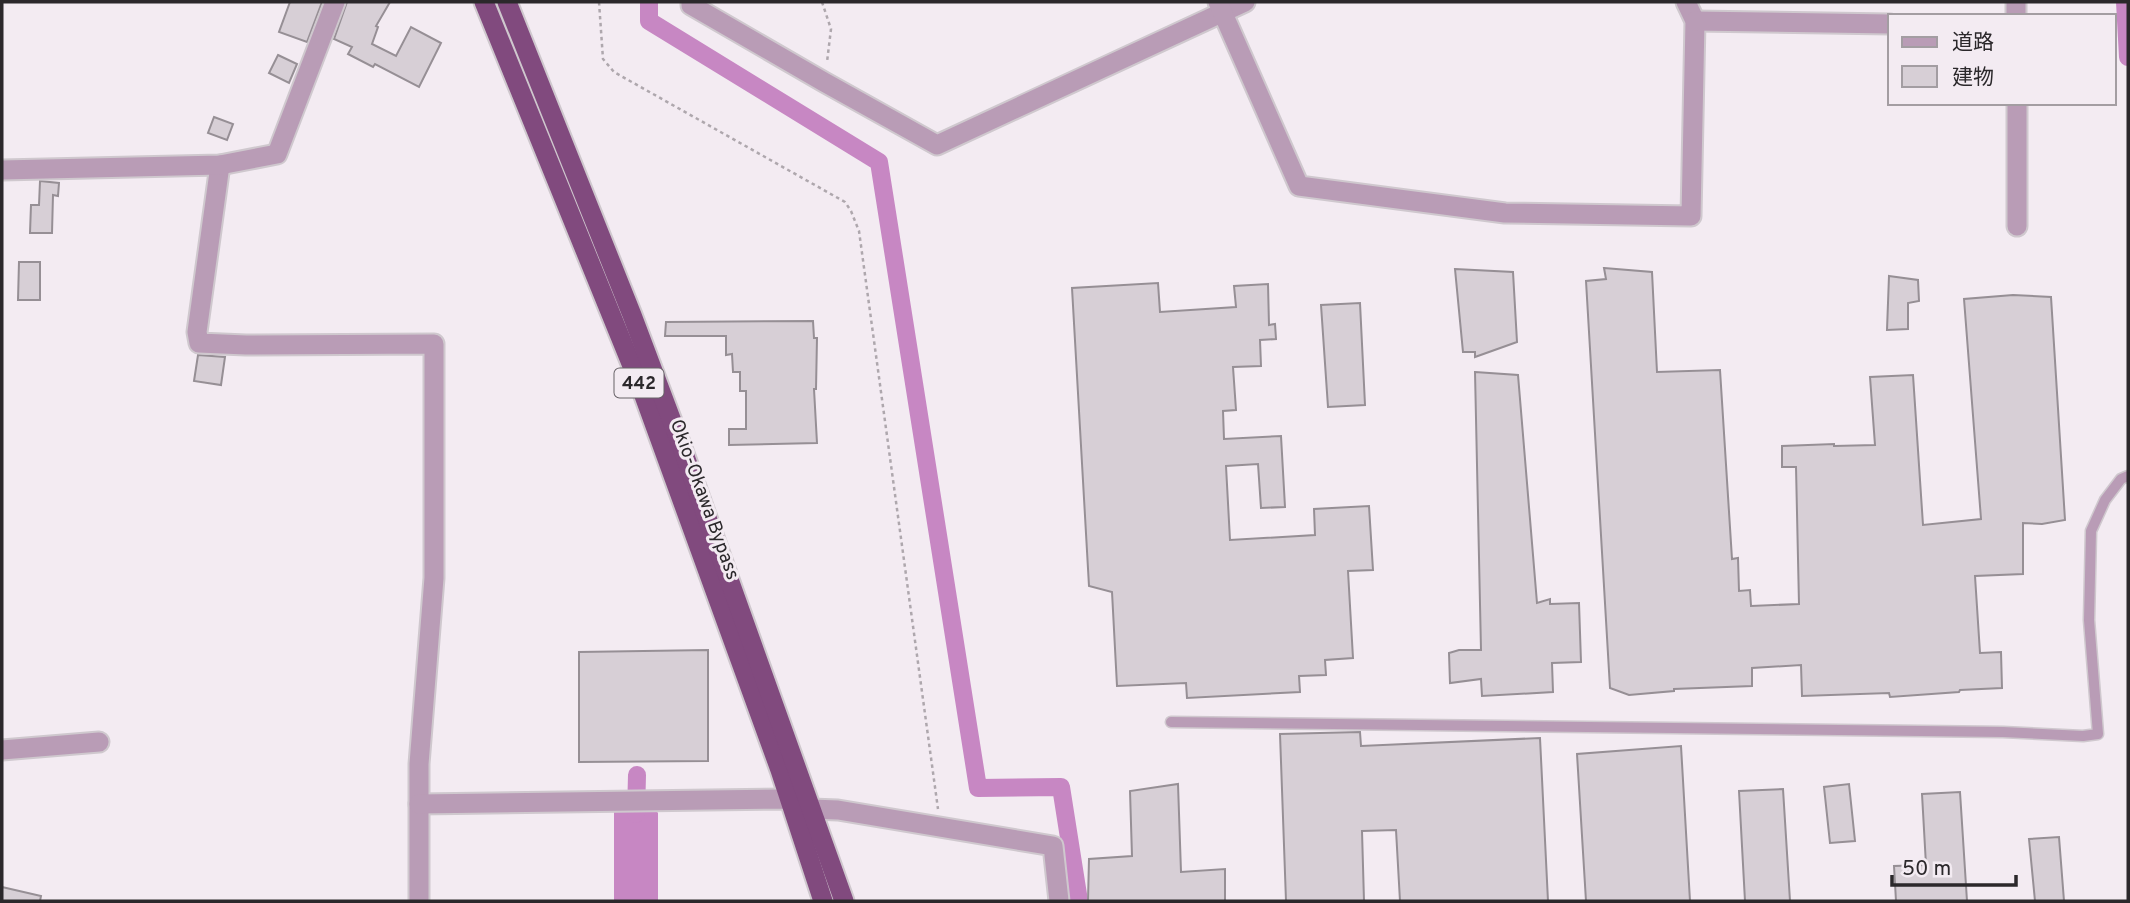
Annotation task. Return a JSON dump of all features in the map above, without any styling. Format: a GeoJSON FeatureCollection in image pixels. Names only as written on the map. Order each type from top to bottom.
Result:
{"type":"FeatureCollection","features":[{"type":"Feature","properties":{"kind":"highway","name":"Okio-Okawa Bypass"},"geometry":{"type":"LineString","coordinates":[[484,2],[643,393],[791,783]]}},
{"type":"Feature","properties":{"kind":"highway","name":"Okio-Okawa Bypass"},"geometry":{"type":"LineString","coordinates":[[508,2],[681,445],[791,783],[823,901]]}},
{"type":"Feature","properties":{"kind":"highway"},"geometry":{"type":"LineString","coordinates":[[811,809],[844,901]]}},
{"type":"Feature","properties":{"kind":"street"},"geometry":{"type":"LineString","coordinates":[[2,170],[220,165],[277,154],[335,2]]}},
{"type":"Feature","properties":{"kind":"street"},"geometry":{"type":"LineString","coordinates":[[691,2],[691,5],[936,145],[1220,7],[1245,2]]}},
{"type":"Feature","properties":{"kind":"street"},"geometry":{"type":"LineString","coordinates":[[1220,7],[1299,186],[1505,213],[1691,216],[1695,21],[1686,2]]}},
{"type":"Feature","properties":{"kind":"street"},"geometry":{"type":"LineString","coordinates":[[1695,21],[1888,24]]}},
{"type":"Feature","properties":{"kind":"street"},"geometry":{"type":"LineString","coordinates":[[2017,105],[2017,226]]}},
{"type":"Feature","properties":{"kind":"street"},"geometry":{"type":"LineString","coordinates":[[220,165],[197,332],[199,343],[434,344],[434,578],[419,764],[419,901]]}},
{"type":"Feature","properties":{"kind":"street"},"geometry":{"type":"LineString","coordinates":[[2,750],[99,742]]}},
{"type":"Feature","properties":{"kind":"street"},"geometry":{"type":"LineString","coordinates":[[419,804],[791,783],[811,809],[838,810],[1053,846],[1059,901]]}},
{"type":"Feature","properties":{"kind":"lane"},"geometry":{"type":"LineString","coordinates":[[1171,722],[2003,732],[2083,736],[2098,734],[2089,620],[2091,531],[2105,500],[2121,479],[2128,476]]}},
{"type":"Feature","properties":{"kind":"path"},"geometry":{"type":"LineString","coordinates":[[600,2],[603,59],[614,72],[845,202],[851,211],[859,231],[940,827]]}},
{"type":"Feature","properties":{"kind":"path"},"geometry":{"type":"LineString","coordinates":[[822,2],[831,29],[824,82]]}},
{"type":"Feature","properties":{"kind":"shaded area"},"geometry":{"type":"Polygon","coordinates":[[[654,808],[658,813],[658,901],[614,901],[614,809],[654,808]]]}},
{"type":"Feature","properties":{"kind":"building"},"geometry":{"type":"Polygon","coordinates":[[[290,2],[322,2],[307,42],[279,32],[290,2]]]}},
{"type":"Feature","properties":{"kind":"building"},"geometry":{"type":"Polygon","coordinates":[[[347,2],[390,2],[376,26],[378,27],[372,44],[396,56],[411,27],[441,43],[419,87],[375,64],[373,67],[348,54],[352,47],[334,39],[347,2]]]}},
{"type":"Feature","properties":{"kind":"building"},"geometry":{"type":"Polygon","coordinates":[[[278,55],[297,64],[289,83],[269,73],[278,55]]]}},
{"type":"Feature","properties":{"kind":"building"},"geometry":{"type":"Polygon","coordinates":[[[214,117],[233,124],[227,140],[208,133],[214,117]]]}},
{"type":"Feature","properties":{"kind":"building"},"geometry":{"type":"Polygon","coordinates":[[[40,181],[59,183],[58,196],[53,195],[52,233],[30,233],[31,205],[39,205],[40,181]]]}},
{"type":"Feature","properties":{"kind":"building"},"geometry":{"type":"Polygon","coordinates":[[[19,262],[40,262],[40,300],[18,300],[19,262]]]}},
{"type":"Feature","properties":{"kind":"building"},"geometry":{"type":"Polygon","coordinates":[[[1604,268],[1652,272],[1657,372],[1720,370],[1732,559],[1738,558],[1739,591],[1750,590],[1751,606],[1799,604],[1796,467],[1782,467],[1782,446],[1875,445],[1870,377],[1913,375],[1923,525],[1981,519],[1964,299],[2013,295],[2051,297],[2065,520],[2042,524],[2023,523],[2023,574],[1975,576],[1980,653],[2001,652],[2002,688],[1890,697],[1889,693],[1802,696],[1801,665],[1752,668],[1752,686],[1674,689],[1629,695],[1610,688],[1586,281],[1606,279],[1604,268]]]}},
{"type":"Feature","properties":{"kind":"building"},"geometry":{"type":"Polygon","coordinates":[[[1455,269],[1513,272],[1517,342],[1475,357],[1475,352],[1463,352],[1455,269]]]}},
{"type":"Feature","properties":{"kind":"building"},"geometry":{"type":"Polygon","coordinates":[[[1889,276],[1918,280],[1919,301],[1908,303],[1908,329],[1887,330],[1889,276]]]}},
{"type":"Feature","properties":{"kind":"building"},"geometry":{"type":"Polygon","coordinates":[[[1158,283],[1160,312],[1236,307],[1234,286],[1268,284],[1269,325],[1275,324],[1276,339],[1260,340],[1261,366],[1233,367],[1236,410],[1223,411],[1224,439],[1281,436],[1285,507],[1261,508],[1258,464],[1226,466],[1230,540],[1315,535],[1314,509],[1369,506],[1373,570],[1348,571],[1353,658],[1325,660],[1326,675],[1299,676],[1300,692],[1187,698],[1186,683],[1117,686],[1112,592],[1089,586],[1072,288],[1158,283]]]}},
{"type":"Feature","properties":{"kind":"building"},"geometry":{"type":"Polygon","coordinates":[[[1360,303],[1365,405],[1328,407],[1321,305],[1360,303]]]}},
{"type":"Feature","properties":{"kind":"building"},"geometry":{"type":"Polygon","coordinates":[[[813,321],[814,338],[817,338],[814,389],[817,443],[729,445],[729,429],[746,429],[746,391],[740,391],[740,372],[733,372],[732,354],[726,355],[726,336],[665,336],[666,322],[813,321]]]}},
{"type":"Feature","properties":{"kind":"building"},"geometry":{"type":"Polygon","coordinates":[[[198,355],[225,357],[221,385],[194,381],[198,355]]]}},
{"type":"Feature","properties":{"kind":"building"},"geometry":{"type":"Polygon","coordinates":[[[1475,372],[1518,375],[1537,603],[1550,599],[1550,604],[1579,603],[1581,662],[1552,663],[1553,692],[1482,696],[1481,679],[1450,683],[1449,653],[1481,650],[1475,372]]]}},
{"type":"Feature","properties":{"kind":"building"},"geometry":{"type":"Polygon","coordinates":[[[708,650],[708,761],[579,762],[579,652],[708,650]]]}},
{"type":"Feature","properties":{"kind":"building"},"geometry":{"type":"Polygon","coordinates":[[[1360,732],[1361,746],[1540,738],[1548,901],[1400,901],[1396,830],[1362,831],[1364,901],[1286,901],[1280,734],[1360,732]]]}},
{"type":"Feature","properties":{"kind":"building"},"geometry":{"type":"Polygon","coordinates":[[[1681,746],[1690,901],[1586,901],[1577,754],[1681,746]]]}},
{"type":"Feature","properties":{"kind":"building"},"geometry":{"type":"Polygon","coordinates":[[[1178,784],[1181,872],[1225,869],[1225,901],[1088,901],[1089,859],[1132,856],[1130,791],[1178,784]]]}},
{"type":"Feature","properties":{"kind":"building"},"geometry":{"type":"Polygon","coordinates":[[[1849,784],[1855,841],[1830,843],[1824,787],[1849,784]]]}},
{"type":"Feature","properties":{"kind":"building"},"geometry":{"type":"Polygon","coordinates":[[[1783,789],[1790,901],[1745,901],[1739,791],[1783,789]]]}},
{"type":"Feature","properties":{"kind":"building"},"geometry":{"type":"Polygon","coordinates":[[[1960,792],[1967,901],[1896,901],[1894,866],[1926,865],[1922,794],[1960,792]]]}},
{"type":"Feature","properties":{"kind":"building"},"geometry":{"type":"Polygon","coordinates":[[[2059,837],[2064,901],[2035,901],[2029,839],[2059,837]]]}},
{"type":"Feature","properties":{"kind":"building"},"geometry":{"type":"Polygon","coordinates":[[[2,887],[41,896],[40,901],[2,901],[2,887]]]}},
{"type":"Feature","properties":{"kind":"waterway"},"geometry":{"type":"LineString","coordinates":[[649,2],[649,21],[879,162],[978,788],[1061,787],[1079,901]]}},
{"type":"Feature","properties":{"kind":"waterway"},"geometry":{"type":"LineString","coordinates":[[2125,2],[2128,57]]}},
{"type":"Feature","properties":{"kind":"waterway"},"geometry":{"type":"LineString","coordinates":[[636,814],[637,775]]}}]}
